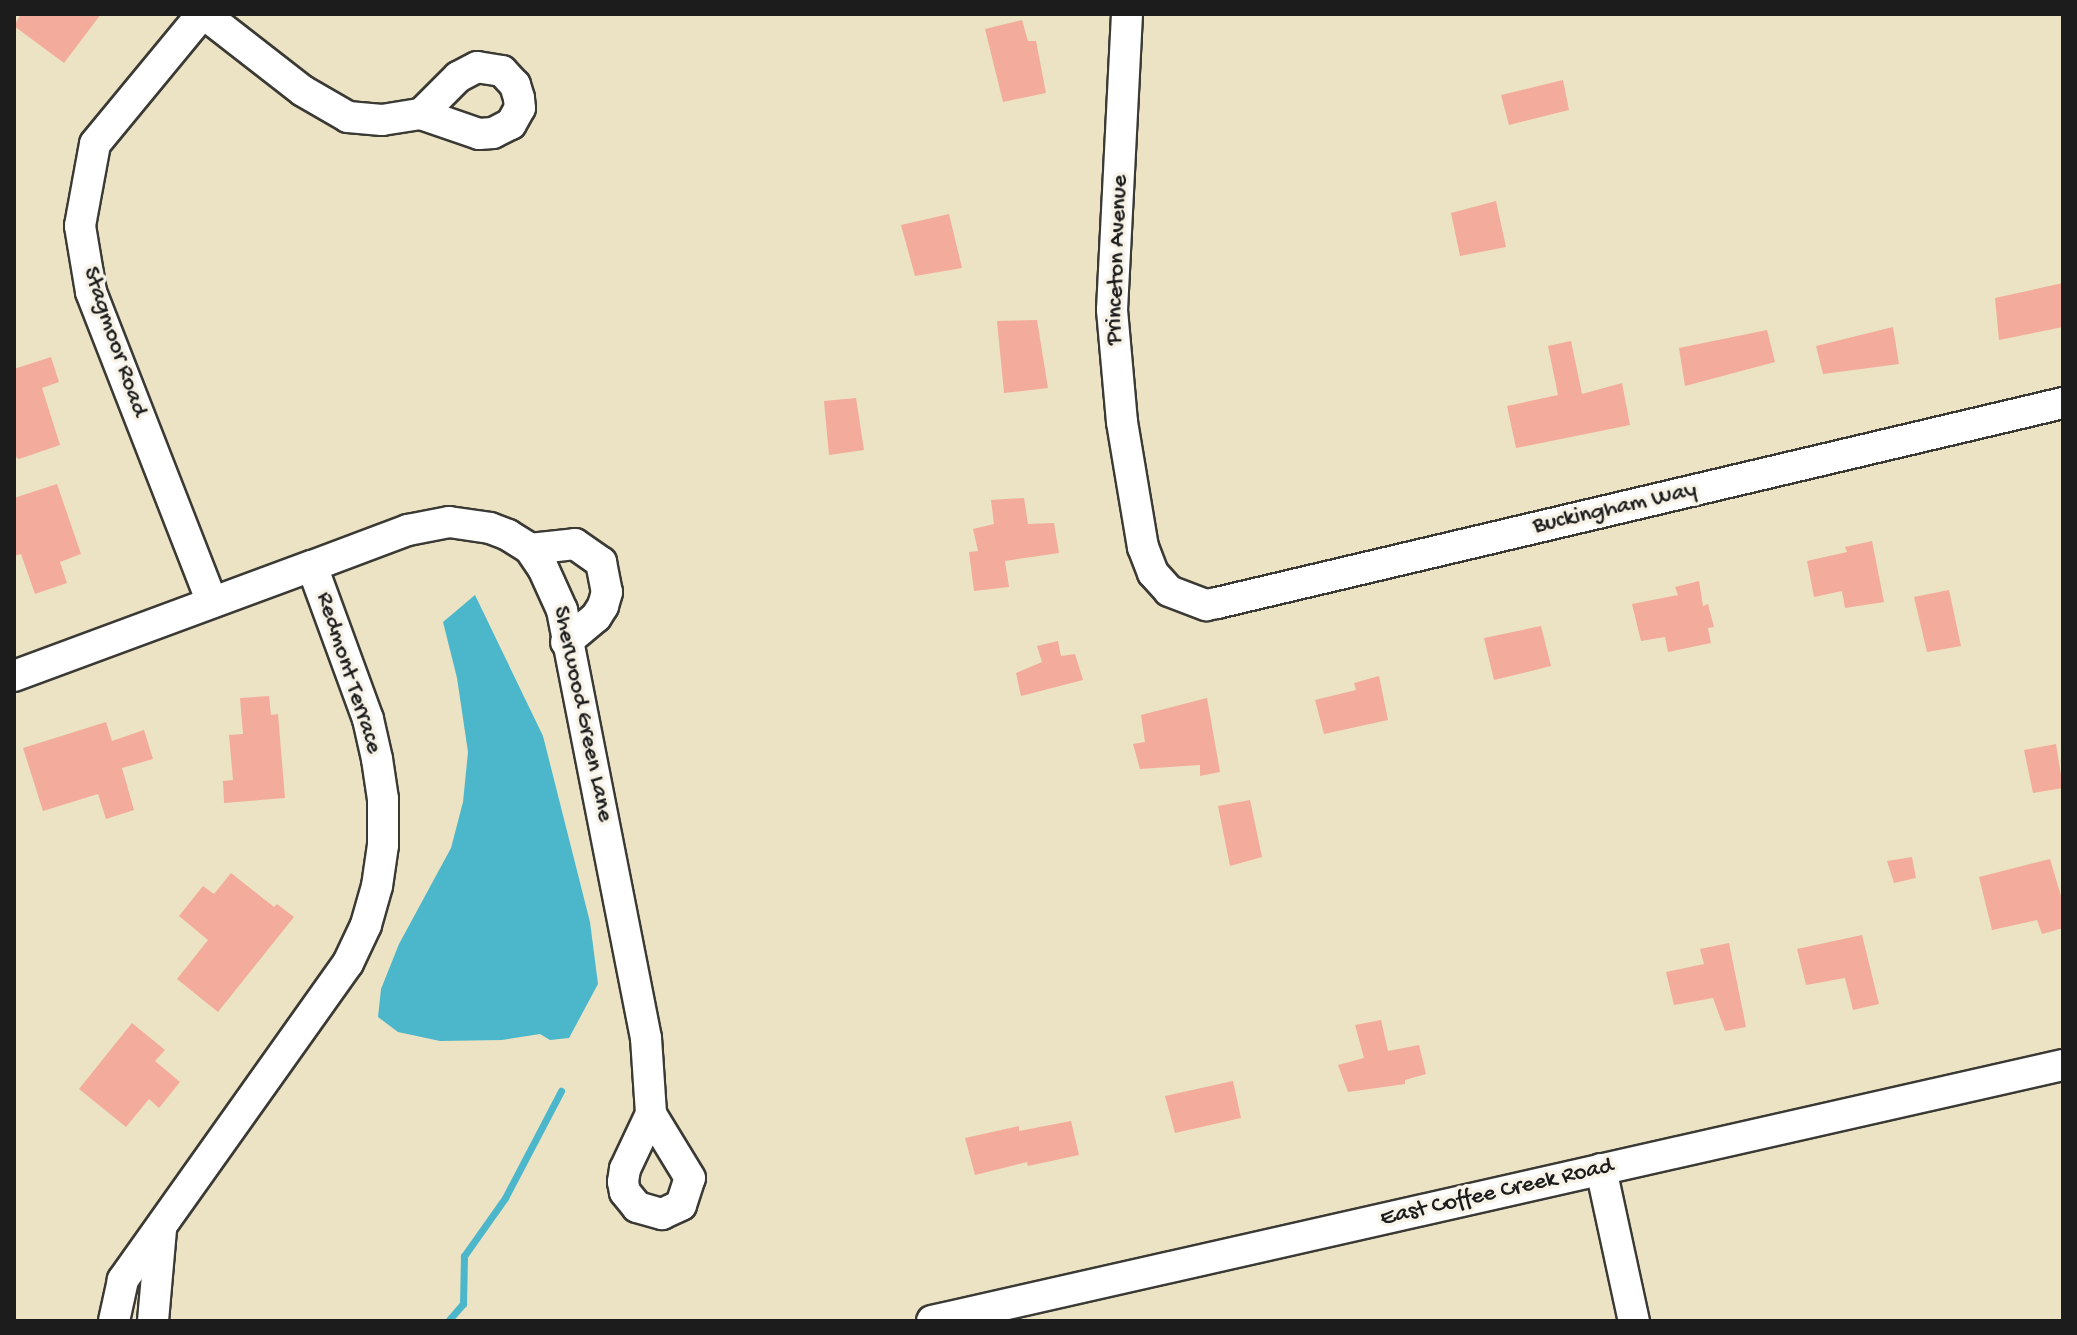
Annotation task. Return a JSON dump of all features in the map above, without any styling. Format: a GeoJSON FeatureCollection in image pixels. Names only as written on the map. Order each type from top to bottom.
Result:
{"type":"FeatureCollection","features":[{"type":"Feature","properties":{"kind":"street"},"geometry":{"type":"LineString","coordinates":[[203,14],[303,91],[348,117],[382,120],[421,114]]}},
{"type":"Feature","properties":{"kind":"street","name":"Stagmoor Road"},"geometry":{"type":"LineString","coordinates":[[203,14],[95,144],[80,226],[91,292],[212,602]]}},
{"type":"Feature","properties":{"kind":"street","name":"Princeton Avenue"},"geometry":{"type":"LineString","coordinates":[[1127,14],[1112,310],[1122,422],[1143,547],[1153,573],[1169,591]]}},
{"type":"Feature","properties":{"kind":"street","name":"Buckingham Way"},"geometry":{"type":"LineString","coordinates":[[1169,591],[1206,605],[1217,603],[2063,403]]}},
{"type":"Feature","properties":{"kind":"street"},"geometry":{"type":"LineString","coordinates":[[312,566],[408,530],[449,522],[490,528],[530,549],[575,544],[601,562],[607,592],[596,617],[566,642]]}},
{"type":"Feature","properties":{"kind":"street","name":"Sherwood Green Lane"},"geometry":{"type":"LineString","coordinates":[[530,549],[554,588],[562,610],[566,642],[624,909],[646,1038],[651,1114]]}},
{"type":"Feature","properties":{"kind":"street","name":"Redmont Terrace"},"geometry":{"type":"LineString","coordinates":[[14,676],[312,566],[368,719],[377,759],[383,799],[383,845],[377,886],[366,925],[328,995],[123,1280],[114,1321]]}},
{"type":"Feature","properties":{"kind":"street","name":"East Coffee Creek Road"},"geometry":{"type":"LineString","coordinates":[[932,1321],[2063,1065]]}},
{"type":"Feature","properties":{"kind":"street"},"geometry":{"type":"LineString","coordinates":[[1601,1169],[1634,1321]]}},
{"type":"Feature","properties":{"kind":"street"},"geometry":{"type":"LineString","coordinates":[[153,1321],[162,1224]]}},
{"type":"Feature","properties":{"kind":"water"},"geometry":{"type":"Polygon","coordinates":[[[475,595],[543,736],[590,922],[598,984],[569,1038],[550,1040],[540,1034],[502,1040],[440,1041],[398,1032],[378,1017],[381,989],[399,944],[451,848],[463,802],[468,752],[457,678],[443,622],[475,595]]]}},
{"type":"Feature","properties":{"kind":"building"},"geometry":{"type":"Polygon","coordinates":[[[21,14],[101,14],[64,63],[14,26],[21,14]]]}},
{"type":"Feature","properties":{"kind":"building"},"geometry":{"type":"Polygon","coordinates":[[[1022,20],[1028,41],[1036,41],[1046,93],[1003,102],[985,29],[1022,20]]]}},
{"type":"Feature","properties":{"kind":"building"},"geometry":{"type":"Polygon","coordinates":[[[1563,80],[1569,110],[1509,125],[1501,95],[1563,80]]]}},
{"type":"Feature","properties":{"kind":"building"},"geometry":{"type":"Polygon","coordinates":[[[1496,201],[1506,247],[1460,256],[1451,213],[1496,201]]]}},
{"type":"Feature","properties":{"kind":"building"},"geometry":{"type":"Polygon","coordinates":[[[949,214],[962,268],[915,276],[901,225],[949,214]]]}},
{"type":"Feature","properties":{"kind":"building"},"geometry":{"type":"Polygon","coordinates":[[[2063,283],[2063,327],[1999,340],[1995,298],[2063,283]]]}},
{"type":"Feature","properties":{"kind":"building"},"geometry":{"type":"Polygon","coordinates":[[[1037,320],[1048,388],[1004,393],[997,321],[1037,320]]]}},
{"type":"Feature","properties":{"kind":"building"},"geometry":{"type":"Polygon","coordinates":[[[1893,327],[1899,364],[1823,374],[1816,346],[1893,327]]]}},
{"type":"Feature","properties":{"kind":"building"},"geometry":{"type":"Polygon","coordinates":[[[1767,330],[1775,362],[1685,386],[1679,348],[1767,330]]]}},
{"type":"Feature","properties":{"kind":"building"},"geometry":{"type":"Polygon","coordinates":[[[1571,341],[1582,394],[1622,383],[1630,425],[1516,448],[1507,406],[1558,395],[1548,346],[1571,341]]]}},
{"type":"Feature","properties":{"kind":"building"},"geometry":{"type":"Polygon","coordinates":[[[51,357],[59,382],[42,388],[60,445],[19,459],[14,456],[14,369],[51,357]]]}},
{"type":"Feature","properties":{"kind":"building"},"geometry":{"type":"Polygon","coordinates":[[[856,398],[864,450],[829,455],[824,401],[856,398]]]}},
{"type":"Feature","properties":{"kind":"building"},"geometry":{"type":"Polygon","coordinates":[[[57,484],[81,554],[60,562],[67,583],[35,594],[21,554],[14,556],[14,498],[57,484]]]}},
{"type":"Feature","properties":{"kind":"building"},"geometry":{"type":"Polygon","coordinates":[[[1024,498],[1028,524],[1054,523],[1059,553],[1005,561],[1009,587],[974,591],[969,552],[978,551],[973,529],[994,524],[991,500],[1024,498]]]}},
{"type":"Feature","properties":{"kind":"building"},"geometry":{"type":"Polygon","coordinates":[[[1872,541],[1884,602],[1845,608],[1842,591],[1814,597],[1807,561],[1847,552],[1845,547],[1872,541]]]}},
{"type":"Feature","properties":{"kind":"building"},"geometry":{"type":"Polygon","coordinates":[[[1699,581],[1703,606],[1708,604],[1714,627],[1708,628],[1711,643],[1668,652],[1665,637],[1641,641],[1632,604],[1678,595],[1675,587],[1699,581]]]}},
{"type":"Feature","properties":{"kind":"building"},"geometry":{"type":"Polygon","coordinates":[[[1949,590],[1961,646],[1927,652],[1914,597],[1949,590]]]}},
{"type":"Feature","properties":{"kind":"building"},"geometry":{"type":"Polygon","coordinates":[[[1541,626],[1551,666],[1494,680],[1484,638],[1541,626]]]}},
{"type":"Feature","properties":{"kind":"building"},"geometry":{"type":"Polygon","coordinates":[[[1058,641],[1061,656],[1075,654],[1083,680],[1021,696],[1016,673],[1042,662],[1037,646],[1058,641]]]}},
{"type":"Feature","properties":{"kind":"building"},"geometry":{"type":"Polygon","coordinates":[[[1379,676],[1388,720],[1324,734],[1315,700],[1356,690],[1354,683],[1379,676]]]}},
{"type":"Feature","properties":{"kind":"building"},"geometry":{"type":"Polygon","coordinates":[[[269,696],[271,715],[278,714],[285,798],[224,803],[223,781],[233,780],[229,735],[243,734],[240,698],[269,696]]]}},
{"type":"Feature","properties":{"kind":"building"},"geometry":{"type":"Polygon","coordinates":[[[1207,698],[1220,772],[1200,776],[1200,765],[1140,769],[1133,744],[1145,742],[1141,715],[1207,698]]]}},
{"type":"Feature","properties":{"kind":"building"},"geometry":{"type":"Polygon","coordinates":[[[106,722],[112,741],[144,730],[153,759],[122,768],[134,810],[106,819],[98,794],[43,811],[23,748],[106,722]]]}},
{"type":"Feature","properties":{"kind":"building"},"geometry":{"type":"Polygon","coordinates":[[[2056,744],[2063,788],[2033,793],[2024,750],[2056,744]]]}},
{"type":"Feature","properties":{"kind":"building"},"geometry":{"type":"Polygon","coordinates":[[[1250,800],[1262,857],[1230,866],[1218,806],[1250,800]]]}},
{"type":"Feature","properties":{"kind":"building"},"geometry":{"type":"Polygon","coordinates":[[[1912,857],[1916,878],[1894,883],[1887,861],[1912,857]]]}},
{"type":"Feature","properties":{"kind":"building"},"geometry":{"type":"Polygon","coordinates":[[[2050,859],[2063,903],[2063,928],[2042,934],[2037,920],[1992,930],[1979,877],[2050,859]]]}},
{"type":"Feature","properties":{"kind":"building"},"geometry":{"type":"Polygon","coordinates":[[[231,873],[274,907],[277,904],[294,917],[218,1012],[177,979],[208,940],[179,916],[203,886],[214,894],[231,873]]]}},
{"type":"Feature","properties":{"kind":"building"},"geometry":{"type":"Polygon","coordinates":[[[1862,935],[1879,1004],[1853,1010],[1845,978],[1806,985],[1797,949],[1862,935]]]}},
{"type":"Feature","properties":{"kind":"building"},"geometry":{"type":"Polygon","coordinates":[[[1729,943],[1746,1027],[1725,1031],[1713,998],[1674,1005],[1666,972],[1704,964],[1700,949],[1729,943]]]}},
{"type":"Feature","properties":{"kind":"building"},"geometry":{"type":"Polygon","coordinates":[[[1381,1020],[1388,1051],[1419,1045],[1426,1074],[1405,1080],[1405,1084],[1348,1092],[1338,1065],[1364,1058],[1355,1025],[1381,1020]]]}},
{"type":"Feature","properties":{"kind":"building"},"geometry":{"type":"Polygon","coordinates":[[[132,1023],[165,1050],[155,1061],[180,1082],[159,1108],[149,1099],[126,1127],[79,1089],[132,1023]]]}},
{"type":"Feature","properties":{"kind":"building"},"geometry":{"type":"Polygon","coordinates":[[[1233,1081],[1241,1118],[1175,1133],[1165,1096],[1233,1081]]]}},
{"type":"Feature","properties":{"kind":"building"},"geometry":{"type":"Polygon","coordinates":[[[1071,1121],[1079,1155],[1028,1166],[1027,1162],[975,1175],[965,1138],[1019,1126],[1019,1131],[1071,1121]]]}},
{"type":"Feature","properties":{"kind":"waterway"},"geometry":{"type":"LineString","coordinates":[[448,1321],[463,1304],[464,1256],[505,1198],[561,1091]]}}]}
